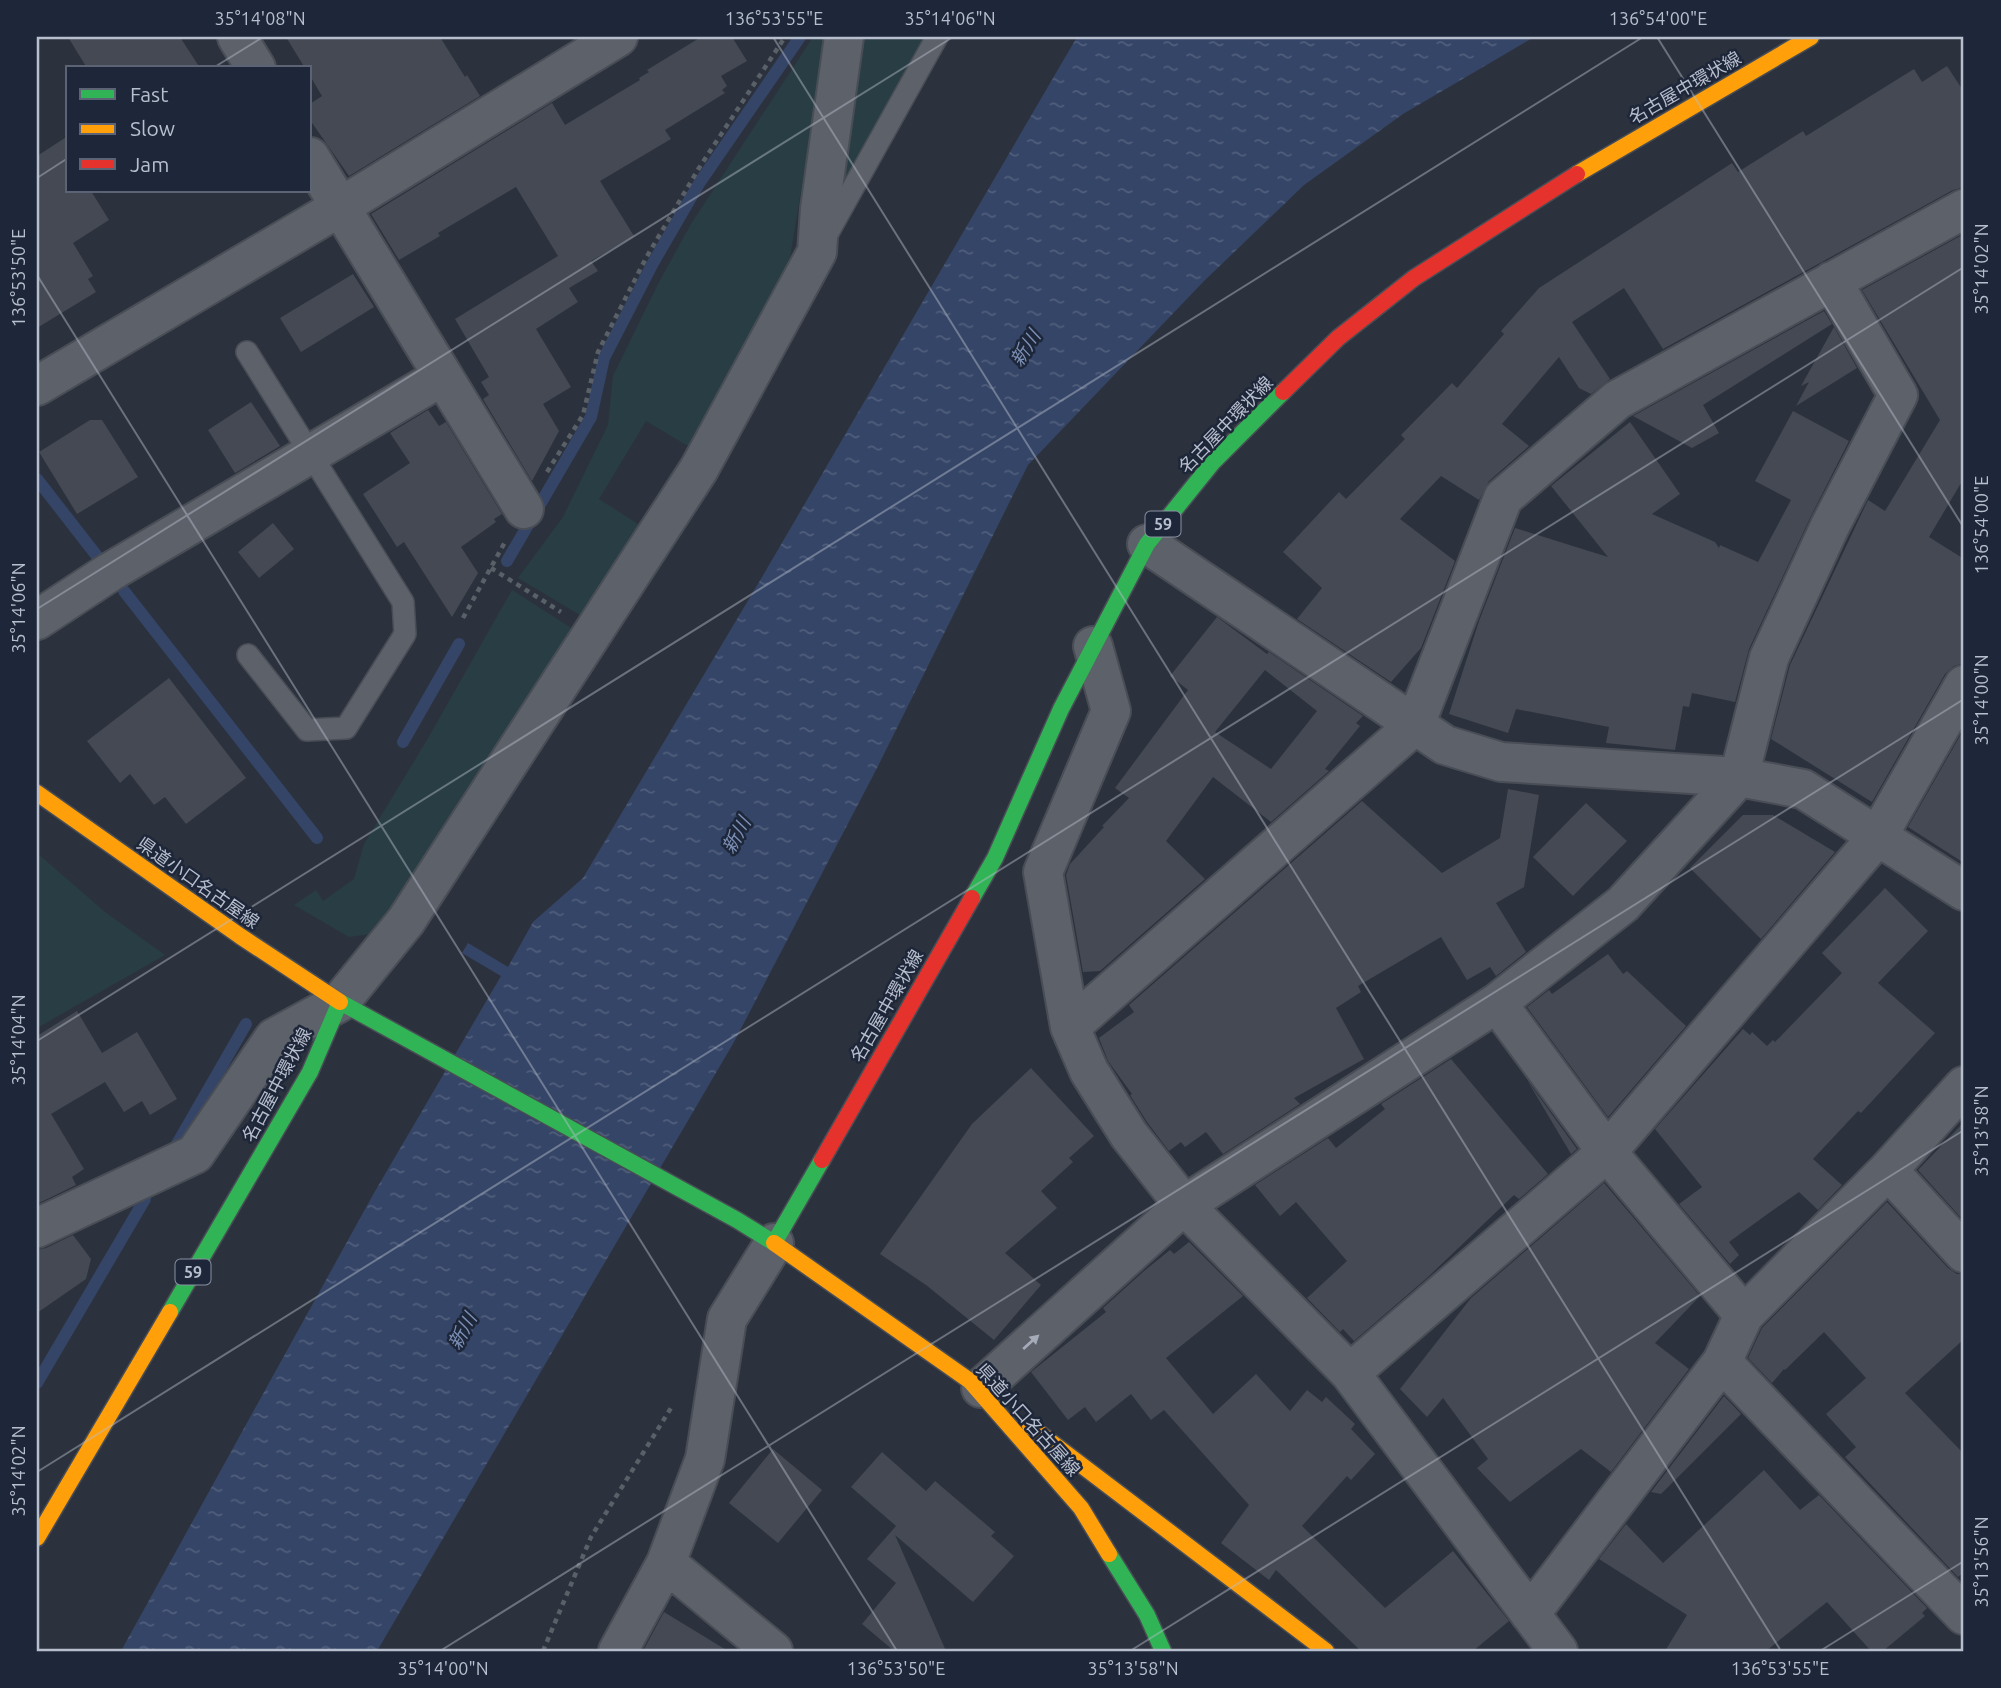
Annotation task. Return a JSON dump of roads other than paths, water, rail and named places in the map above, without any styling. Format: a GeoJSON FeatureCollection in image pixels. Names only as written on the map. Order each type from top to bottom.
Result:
{"type":"FeatureCollection","features":[{"type":"Feature","properties":{"kind":"main road","name":"名古屋中環状線"},"geometry":{"type":"LineString","coordinates":[[774,1242],[995,858],[1060,709],[1147,544],[1213,461],[1338,338],[1414,278],[1605,156],[1811,37]]}},
{"type":"Feature","properties":{"kind":"main road","name":"県道小口名古屋線"},"geometry":{"type":"LineString","coordinates":[[37,793],[240,936],[340,1002]]}},
{"type":"Feature","properties":{"kind":"main road","name":"名古屋中環状線"},"geometry":{"type":"LineString","coordinates":[[37,1538],[310,1072],[340,1002]]}},
{"type":"Feature","properties":{"kind":"main road"},"geometry":{"type":"LineString","coordinates":[[340,1002],[774,1242]]}},
{"type":"Feature","properties":{"kind":"main road","name":"県道小口名古屋線"},"geometry":{"type":"LineString","coordinates":[[774,1242],[975,1385],[1081,1508],[1147,1615],[1163,1651]]}},
{"type":"Feature","properties":{"kind":"main road"},"geometry":{"type":"LineString","coordinates":[[975,1385],[1326,1651]]}},
{"type":"Feature","properties":{"kind":"street"},"geometry":{"type":"LineString","coordinates":[[236,37],[255,66]]}},
{"type":"Feature","properties":{"kind":"street"},"geometry":{"type":"LineString","coordinates":[[37,386],[618,37]]}},
{"type":"Feature","properties":{"kind":"street"},"geometry":{"type":"LineString","coordinates":[[37,1228],[195,1154],[274,1038],[340,1002],[406,921],[699,469],[817,252],[820,209],[844,37]]}},
{"type":"Feature","properties":{"kind":"street"},"geometry":{"type":"LineString","coordinates":[[312,160],[524,509]]}},
{"type":"Feature","properties":{"kind":"street"},"geometry":{"type":"LineString","coordinates":[[1070,1027],[1415,725],[1503,498],[1617,400],[1964,209]]}},
{"type":"Feature","properties":{"kind":"street"},"geometry":{"type":"LineString","coordinates":[[975,1385],[1184,1205],[1497,1003],[1623,904],[1739,777],[1769,658],[1830,526],[1898,395],[1832,281]]}},
{"type":"Feature","properties":{"kind":"street"},"geometry":{"type":"LineString","coordinates":[[37,620],[110,572],[443,376]]}},
{"type":"Feature","properties":{"kind":"street"},"geometry":{"type":"LineString","coordinates":[[1147,544],[1445,745],[1501,762],[1739,777],[1804,789],[1964,891]]}},
{"type":"Feature","properties":{"kind":"street"},"geometry":{"type":"LineString","coordinates":[[1094,646],[1111,711],[1043,872],[1070,1027],[1089,1071],[1129,1135],[1184,1205],[1350,1373],[1558,1651]]}},
{"type":"Feature","properties":{"kind":"street"},"geometry":{"type":"LineString","coordinates":[[1350,1373],[1606,1152],[1878,836],[1964,685]]}},
{"type":"Feature","properties":{"kind":"street"},"geometry":{"type":"LineString","coordinates":[[1497,1003],[1606,1152],[1744,1315]]}},
{"type":"Feature","properties":{"kind":"street"},"geometry":{"type":"LineString","coordinates":[[1530,1614],[1722,1362],[1744,1315],[1888,1170],[1964,1086]]}},
{"type":"Feature","properties":{"kind":"street"},"geometry":{"type":"LineString","coordinates":[[1888,1170],[1964,1253]]}},
{"type":"Feature","properties":{"kind":"street"},"geometry":{"type":"LineString","coordinates":[[618,1651],[666,1563],[705,1459],[727,1319],[774,1242]]}},
{"type":"Feature","properties":{"kind":"street"},"geometry":{"type":"LineString","coordinates":[[1722,1362],[1964,1615]]}},
{"type":"Feature","properties":{"kind":"street"},"geometry":{"type":"LineString","coordinates":[[666,1563],[773,1651]]}},
{"type":"Feature","properties":{"kind":"lane"},"geometry":{"type":"LineString","coordinates":[[817,252],[937,37]]}},
{"type":"Feature","properties":{"kind":"lane"},"geometry":{"type":"LineString","coordinates":[[247,352],[403,603],[405,634],[346,728],[307,730],[248,655]]}},
{"type":"Feature","properties":{"kind":"water","name":"新川"},"geometry":{"type":"Polygon","coordinates":[[[1077,37],[1534,37],[1403,114],[1304,185],[1204,281],[1028,465],[877,768],[734,1042],[377,1651],[121,1651],[374,1193],[501,976],[462,953],[468,943],[508,967],[533,922],[583,878],[1077,37]]]}},
{"type":"Feature","properties":{"kind":"waterway"},"geometry":{"type":"LineString","coordinates":[[507,561],[591,417],[604,358],[653,263],[700,182],[800,37]]}},
{"type":"Feature","properties":{"kind":"waterway"},"geometry":{"type":"LineString","coordinates":[[37,479],[100,560]]}},
{"type":"Feature","properties":{"kind":"waterway"},"geometry":{"type":"LineString","coordinates":[[124,591],[317,838]]}},
{"type":"Feature","properties":{"kind":"waterway"},"geometry":{"type":"LineString","coordinates":[[403,742],[459,644]]}},
{"type":"Feature","properties":{"kind":"waterway"},"geometry":{"type":"LineString","coordinates":[[177,1144],[246,1024]]}},
{"type":"Feature","properties":{"kind":"waterway"},"geometry":{"type":"LineString","coordinates":[[37,1383],[145,1199]]}}]}
